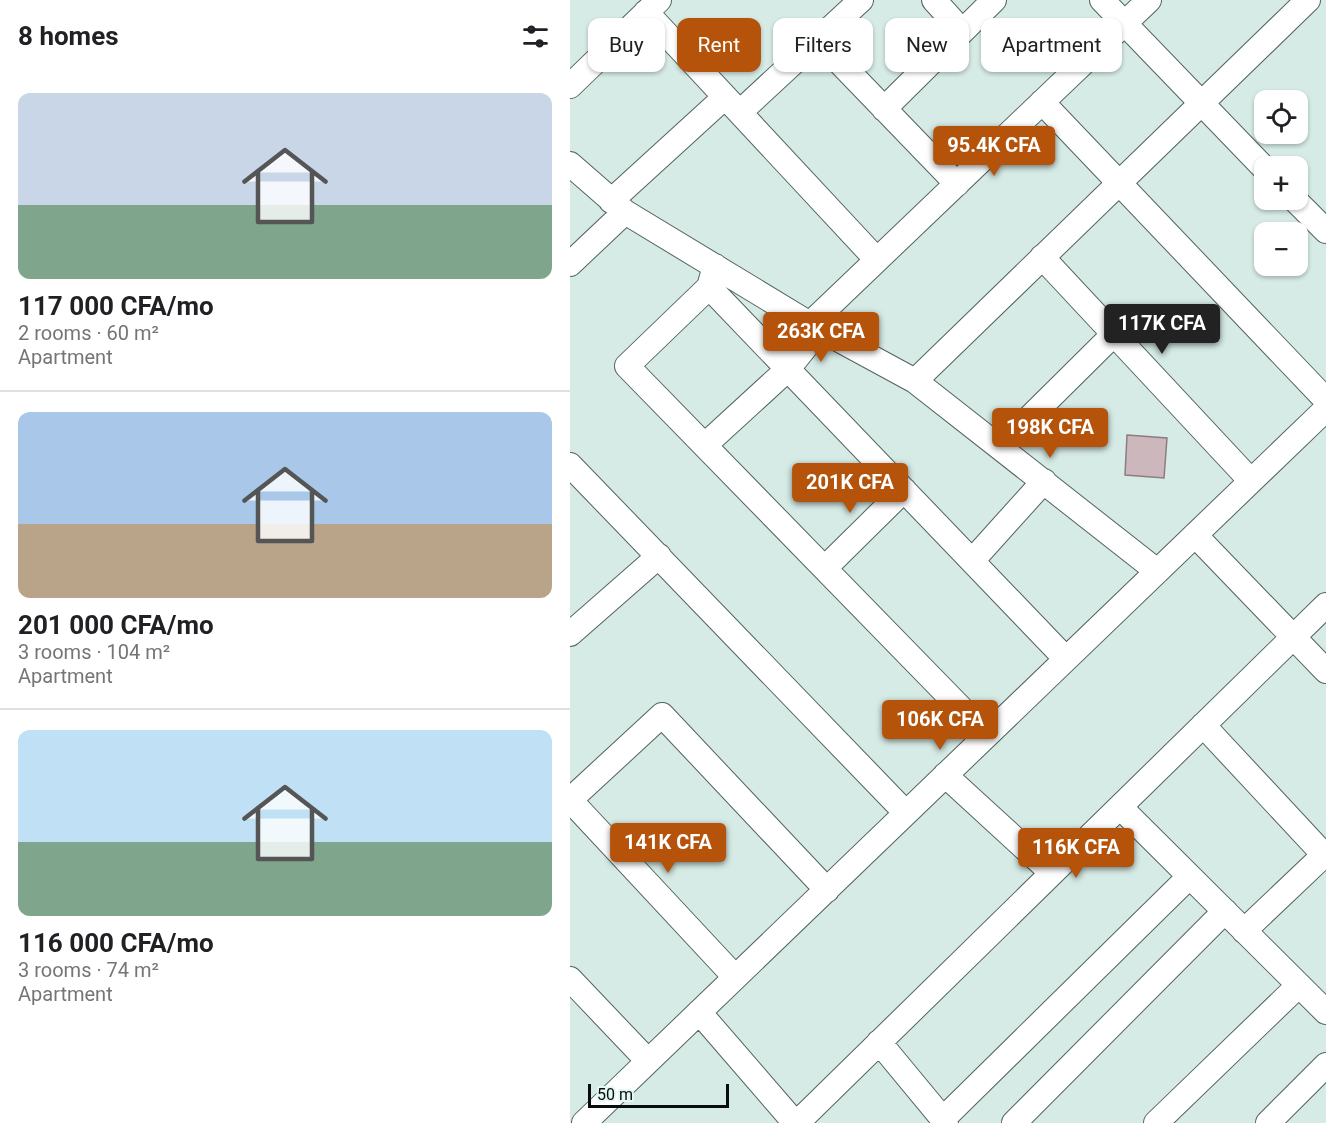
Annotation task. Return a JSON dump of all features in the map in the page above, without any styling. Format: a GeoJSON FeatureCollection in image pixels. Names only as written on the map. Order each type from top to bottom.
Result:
{"type":"FeatureCollection","features":[{"type":"Feature","properties":{"kind":"street"},"geometry":{"type":"LineString","coordinates":[[842,18],[861,0]]}},
{"type":"Feature","properties":{"kind":"street"},"geometry":{"type":"LineString","coordinates":[[934,0],[950,18]]}},
{"type":"Feature","properties":{"kind":"street"},"geometry":{"type":"LineString","coordinates":[[969,24],[994,0]]}},
{"type":"Feature","properties":{"kind":"street"},"geometry":{"type":"LineString","coordinates":[[1102,0],[1254,158]]}},
{"type":"Feature","properties":{"kind":"street"},"geometry":{"type":"LineString","coordinates":[[705,446],[788,369],[815,327],[877,260],[1149,0]]}},
{"type":"Feature","properties":{"kind":"street"},"geometry":{"type":"LineString","coordinates":[[915,381],[1308,0]]}},
{"type":"Feature","properties":{"kind":"street"},"geometry":{"type":"LineString","coordinates":[[570,86],[652,6],[732,104],[877,260]]}},
{"type":"Feature","properties":{"kind":"street"},"geometry":{"type":"LineString","coordinates":[[570,264],[618,207],[732,104],[775,72]]}},
{"type":"Feature","properties":{"kind":"street"},"geometry":{"type":"LineString","coordinates":[[849,72],[957,184]]}},
{"type":"Feature","properties":{"kind":"street"},"geometry":{"type":"LineString","coordinates":[[884,109],[921,72]]}},
{"type":"Feature","properties":{"kind":"street"},"geometry":{"type":"LineString","coordinates":[[1042,102],[1326,400]]}},
{"type":"Feature","properties":{"kind":"street"},"geometry":{"type":"LineString","coordinates":[[570,164],[618,207],[712,277],[815,327],[915,381],[1157,571]]}},
{"type":"Feature","properties":{"kind":"street"},"geometry":{"type":"LineString","coordinates":[[1306,210],[1324,226]]}},
{"type":"Feature","properties":{"kind":"street"},"geometry":{"type":"LineString","coordinates":[[1042,257],[1251,481]]}},
{"type":"Feature","properties":{"kind":"street"},"geometry":{"type":"LineString","coordinates":[[712,277],[788,369],[1066,659]]}},
{"type":"Feature","properties":{"kind":"street"},"geometry":{"type":"LineString","coordinates":[[712,277],[627,366],[987,735]]}},
{"type":"Feature","properties":{"kind":"street"},"geometry":{"type":"LineString","coordinates":[[1000,447],[1114,334]]}},
{"type":"Feature","properties":{"kind":"street"},"geometry":{"type":"LineString","coordinates":[[584,1123],[1326,409]]}},
{"type":"Feature","properties":{"kind":"street"},"geometry":{"type":"LineString","coordinates":[[570,465],[906,813]]}},
{"type":"Feature","properties":{"kind":"street"},"geometry":{"type":"LineString","coordinates":[[972,561],[1044,481]]}},
{"type":"Feature","properties":{"kind":"street"},"geometry":{"type":"LineString","coordinates":[[825,568],[904,490]]}},
{"type":"Feature","properties":{"kind":"street"},"geometry":{"type":"LineString","coordinates":[[1195,535],[1326,671]]}},
{"type":"Feature","properties":{"kind":"street"},"geometry":{"type":"LineString","coordinates":[[570,634],[659,556]]}},
{"type":"Feature","properties":{"kind":"street"},"geometry":{"type":"LineString","coordinates":[[699,1012],[796,1123],[1326,605]]}},
{"type":"Feature","properties":{"kind":"street"},"geometry":{"type":"LineString","coordinates":[[735,977],[570,800],[662,715],[826,890]]}},
{"type":"Feature","properties":{"kind":"street"},"geometry":{"type":"LineString","coordinates":[[1203,725],[1325,856],[1244,931]]}},
{"type":"Feature","properties":{"kind":"street"},"geometry":{"type":"LineString","coordinates":[[945,775],[1052,873]]}},
{"type":"Feature","properties":{"kind":"street"},"geometry":{"type":"LineString","coordinates":[[1119,807],[1324,1007]]}},
{"type":"Feature","properties":{"kind":"street"},"geometry":{"type":"LineString","coordinates":[[879,1042],[944,1121],[1189,877]]}},
{"type":"Feature","properties":{"kind":"street"},"geometry":{"type":"LineString","coordinates":[[1014,1123],[1225,912]]}},
{"type":"Feature","properties":{"kind":"street"},"geometry":{"type":"LineString","coordinates":[[570,979],[648,1061]]}},
{"type":"Feature","properties":{"kind":"street"},"geometry":{"type":"LineString","coordinates":[[1156,1123],[1299,985]]}},
{"type":"Feature","properties":{"kind":"street"},"geometry":{"type":"LineString","coordinates":[[1268,1123],[1326,1065]]}},
{"type":"Feature","properties":{"kind":"building"},"geometry":{"type":"Polygon","coordinates":[[[1127,435],[1167,438],[1164,478],[1125,475],[1127,435]]]}}]}
